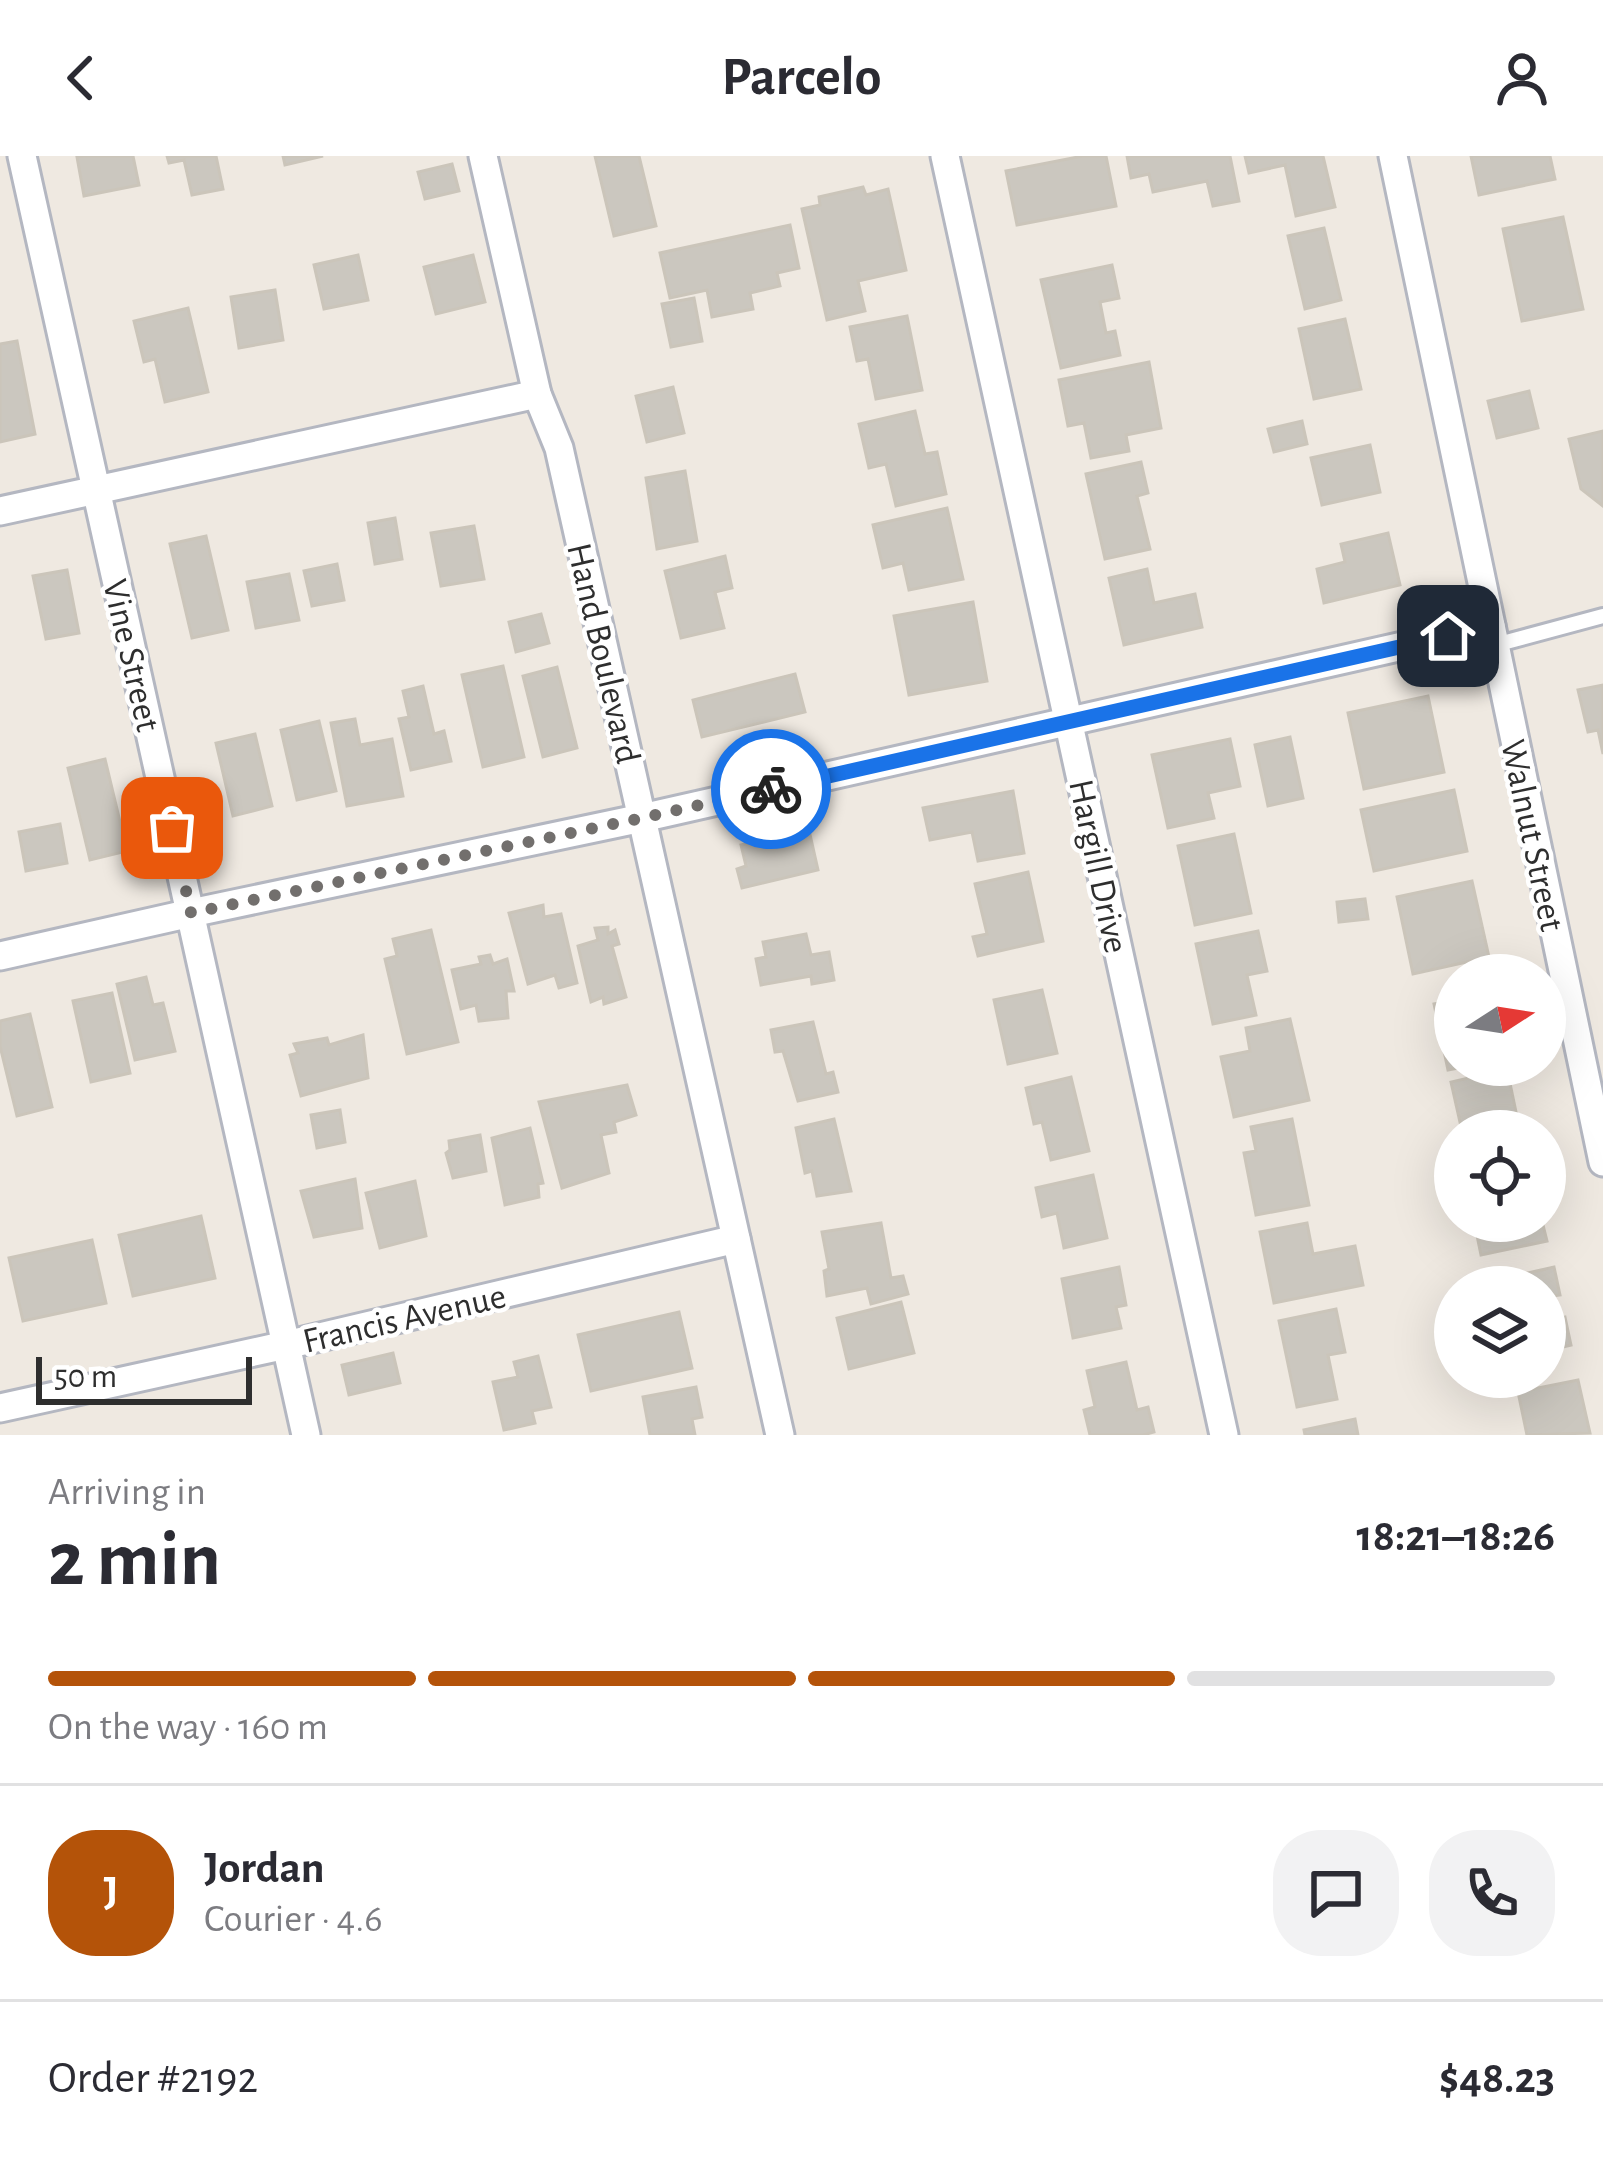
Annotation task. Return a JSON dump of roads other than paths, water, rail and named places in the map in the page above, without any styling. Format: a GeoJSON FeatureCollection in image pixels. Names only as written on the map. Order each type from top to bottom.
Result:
{"type":"FeatureCollection","features":[{"type":"Feature","properties":{"kind":"street","name":"Vine Street"},"geometry":{"type":"LineString","coordinates":[[22,156],[306,1435]]}},
{"type":"Feature","properties":{"kind":"street","name":"Hand Boulevard"},"geometry":{"type":"LineString","coordinates":[[482,156],[537,394],[559,448],[780,1435]]}},
{"type":"Feature","properties":{"kind":"street","name":"Hargill Drive"},"geometry":{"type":"LineString","coordinates":[[945,156],[1224,1435]]}},
{"type":"Feature","properties":{"kind":"street","name":"Walnut Street"},"geometry":{"type":"LineString","coordinates":[[1393,156],[1493,636],[1591,1051],[1603,1162]]}},
{"type":"Feature","properties":{"kind":"street"},"geometry":{"type":"LineString","coordinates":[[0,511],[537,394]]}},
{"type":"Feature","properties":{"kind":"street"},"geometry":{"type":"LineString","coordinates":[[0,956],[642,818],[1068,720],[1493,636]]}},
{"type":"Feature","properties":{"kind":"street","name":"Francis Avenue"},"geometry":{"type":"LineString","coordinates":[[0,1408],[736,1239]]}},
{"type":"Feature","properties":{"kind":"lane"},"geometry":{"type":"LineString","coordinates":[[1493,636],[1603,616]]}}]}
